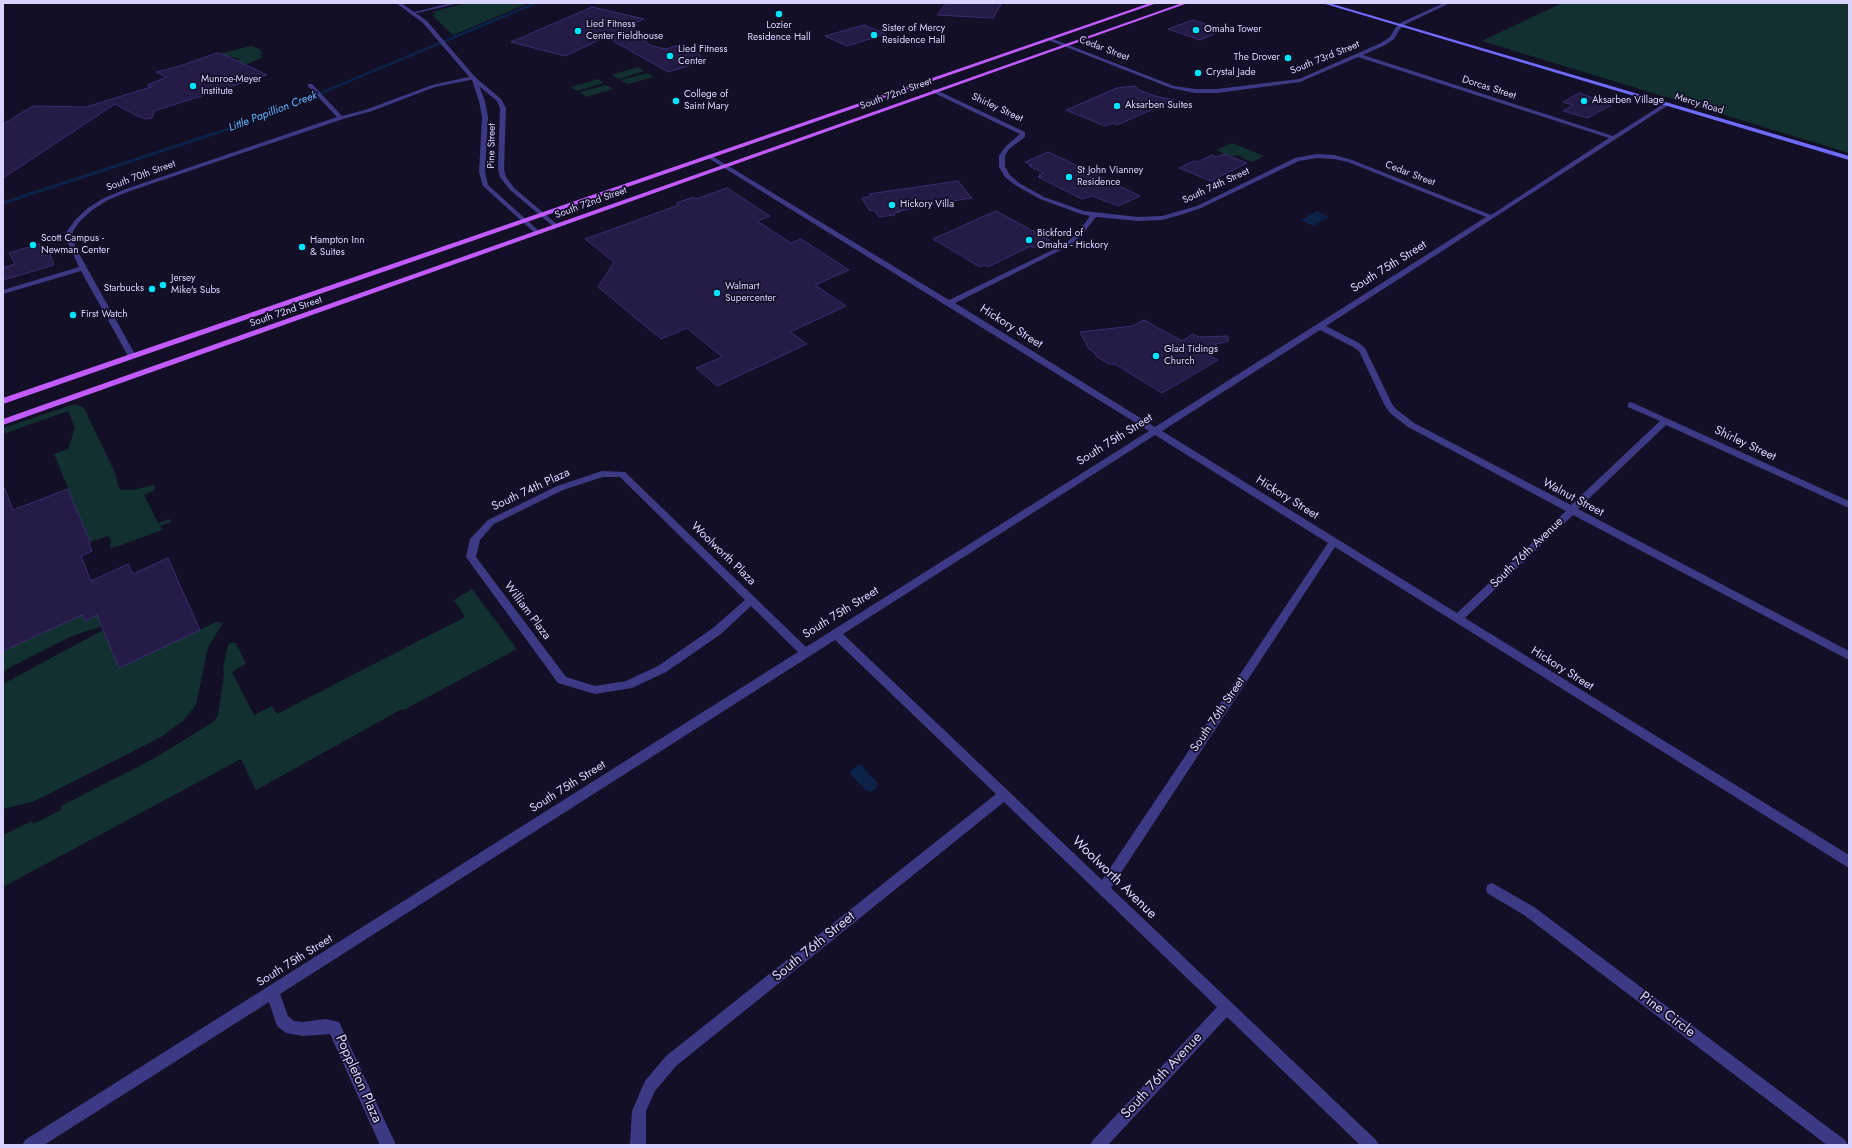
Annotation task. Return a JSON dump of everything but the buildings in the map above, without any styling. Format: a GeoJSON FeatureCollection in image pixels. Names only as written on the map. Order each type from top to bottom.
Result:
{"type":"FeatureCollection","features":[{"type":"Feature","properties":{"kind":"main road","name":"South 72nd Street"},"geometry":{"type":"LineString","coordinates":[[3,401],[1155,3]]}},
{"type":"Feature","properties":{"kind":"main road","name":"South 72nd Street"},"geometry":{"type":"LineString","coordinates":[[3,422],[1186,3]]}},
{"type":"Feature","properties":{"kind":"main road","name":"Mercy Road"},"geometry":{"type":"LineString","coordinates":[[1324,3],[1402,24]]}},
{"type":"Feature","properties":{"kind":"main road","name":"Mercy Road"},"geometry":{"type":"LineString","coordinates":[[1341,3],[1523,62],[1849,158]]}},
{"type":"Feature","properties":{"kind":"street","name":"Pine Street"},"geometry":{"type":"LineString","coordinates":[[398,3],[425,22],[473,78],[499,100],[503,108],[501,169],[503,177],[512,189],[556,226]]}},
{"type":"Feature","properties":{"kind":"street"},"geometry":{"type":"LineString","coordinates":[[413,13],[457,3]]}},
{"type":"Feature","properties":{"kind":"street","name":"South 73rd Street"},"geometry":{"type":"LineString","coordinates":[[1195,91],[1217,92],[1293,82],[1358,55],[1389,40],[1394,36],[1402,24],[1448,3]]}},
{"type":"Feature","properties":{"kind":"street","name":"Cedar Street"},"geometry":{"type":"LineString","coordinates":[[1051,40],[1173,87],[1195,91]]}},
{"type":"Feature","properties":{"kind":"street","name":"Dorcas Street"},"geometry":{"type":"LineString","coordinates":[[1358,55],[1614,138]]}},
{"type":"Feature","properties":{"kind":"street","name":"Pine Street"},"geometry":{"type":"LineString","coordinates":[[473,78],[482,101],[485,118],[482,167],[483,179],[492,193],[525,220],[538,233]]}},
{"type":"Feature","properties":{"kind":"street","name":"South 70th Street"},"geometry":{"type":"LineString","coordinates":[[132,356],[83,268],[69,239],[70,231],[78,220],[90,209],[106,199],[150,182],[341,118],[370,110],[429,88],[473,78]]}},
{"type":"Feature","properties":{"kind":"street"},"geometry":{"type":"LineString","coordinates":[[310,85],[341,118]]}},
{"type":"Feature","properties":{"kind":"street","name":"Shirley Street"},"geometry":{"type":"LineString","coordinates":[[934,91],[1023,133],[1023,136],[1007,148],[1002,156],[1002,167],[1011,179],[1025,189],[1058,205],[1094,215]]}},
{"type":"Feature","properties":{"kind":"street","name":"South 75th Street"},"geometry":{"type":"LineString","coordinates":[[30,1145],[1667,104]]}},
{"type":"Feature","properties":{"kind":"street","name":"Cedar Street"},"geometry":{"type":"LineString","coordinates":[[1321,156],[1350,162],[1491,217]]}},
{"type":"Feature","properties":{"kind":"street","name":"South 74th Street"},"geometry":{"type":"LineString","coordinates":[[1094,215],[1138,219],[1162,218],[1178,214],[1199,207],[1297,159],[1321,156]]}},
{"type":"Feature","properties":{"kind":"street","name":"Hickory Street"},"geometry":{"type":"LineString","coordinates":[[710,157],[1155,430],[1849,862]]}},
{"type":"Feature","properties":{"kind":"street"},"geometry":{"type":"LineString","coordinates":[[949,303],[1065,246],[1079,235],[1094,215]]}},
{"type":"Feature","properties":{"kind":"street"},"geometry":{"type":"LineString","coordinates":[[3,292],[83,268]]}},
{"type":"Feature","properties":{"kind":"street","name":"Walnut Street"},"geometry":{"type":"LineString","coordinates":[[1319,326],[1356,345],[1362,350],[1388,404],[1404,420],[1849,656]]}},
{"type":"Feature","properties":{"kind":"street","name":"Shirley Street"},"geometry":{"type":"LineString","coordinates":[[1630,405],[1849,505]]}},
{"type":"Feature","properties":{"kind":"street","name":"South 76th Avenue"},"geometry":{"type":"LineString","coordinates":[[1458,619],[1665,421]]}},
{"type":"Feature","properties":{"kind":"street","name":"South 74th Plaza"},"geometry":{"type":"LineString","coordinates":[[471,557],[475,539],[491,522],[560,488],[602,474],[622,474]]}},
{"type":"Feature","properties":{"kind":"street","name":"Woolworth Plaza"},"geometry":{"type":"LineString","coordinates":[[622,474],[805,652]]}},
{"type":"Feature","properties":{"kind":"street","name":"South 76th Street"},"geometry":{"type":"LineString","coordinates":[[1103,889],[1334,541]]}},
{"type":"Feature","properties":{"kind":"street","name":"William Plaza"},"geometry":{"type":"LineString","coordinates":[[471,557],[562,680],[595,690],[628,685],[662,669],[717,631],[751,600]]}},
{"type":"Feature","properties":{"kind":"street","name":"Woolworth Avenue"},"geometry":{"type":"LineString","coordinates":[[835,633],[1371,1145]]}},
{"type":"Feature","properties":{"kind":"street","name":"South 76th Street"},"geometry":{"type":"LineString","coordinates":[[638,1145],[639,1111],[650,1086],[671,1061],[1004,795]]}},
{"type":"Feature","properties":{"kind":"street","name":"Pine Circle"},"geometry":{"type":"LineString","coordinates":[[1492,889],[1529,911],[1840,1145]]}},
{"type":"Feature","properties":{"kind":"street","name":"Poppleton Plaza"},"geometry":{"type":"LineString","coordinates":[[272,991],[282,1021],[291,1028],[303,1029],[326,1026],[334,1028],[338,1032],[388,1145]]}},
{"type":"Feature","properties":{"kind":"street","name":"South 76th Avenue"},"geometry":{"type":"LineString","coordinates":[[1098,1145],[1226,1007]]}},
{"type":"Feature","properties":{"kind":"green space"},"geometry":{"type":"Polygon","coordinates":[[[467,3],[529,3],[453,35],[433,16],[435,11],[467,3]]]}},
{"type":"Feature","properties":{"kind":"green space"},"geometry":{"type":"Polygon","coordinates":[[[1562,3],[1849,3],[1849,153],[1482,41],[1562,3]]]}},
{"type":"Feature","properties":{"kind":"green space"},"geometry":{"type":"Polygon","coordinates":[[[251,46],[258,48],[263,53],[260,55],[263,57],[245,65],[237,60],[240,59],[219,54],[251,46]]]}},
{"type":"Feature","properties":{"kind":"green space"},"geometry":{"type":"Polygon","coordinates":[[[638,67],[645,71],[619,79],[612,75],[638,67]]]}},
{"type":"Feature","properties":{"kind":"green space"},"geometry":{"type":"Polygon","coordinates":[[[647,73],[654,77],[628,84],[621,80],[647,73]]]}},
{"type":"Feature","properties":{"kind":"green space"},"geometry":{"type":"Polygon","coordinates":[[[598,79],[604,83],[577,91],[571,87],[598,79]]]}},
{"type":"Feature","properties":{"kind":"green space"},"geometry":{"type":"Polygon","coordinates":[[[606,85],[613,89],[586,97],[580,92],[606,85]]]}},
{"type":"Feature","properties":{"kind":"green space"},"geometry":{"type":"Polygon","coordinates":[[[1232,143],[1264,156],[1252,162],[1240,157],[1241,155],[1230,156],[1216,150],[1232,143]]]}},
{"type":"Feature","properties":{"kind":"green space"},"geometry":{"type":"Polygon","coordinates":[[[75,404],[84,408],[116,475],[118,487],[122,490],[132,490],[154,485],[155,488],[153,491],[144,495],[158,523],[169,519],[172,521],[161,526],[162,530],[113,548],[110,547],[111,540],[108,536],[90,542],[54,454],[68,449],[75,428],[68,411],[3,434],[3,428],[75,404]]]}},
{"type":"Feature","properties":{"kind":"green space"},"geometry":{"type":"Polygon","coordinates":[[[472,589],[517,649],[404,710],[402,709],[256,790],[241,759],[3,887],[3,835],[32,821],[33,824],[61,810],[61,806],[153,759],[213,722],[218,716],[224,674],[223,669],[228,645],[230,643],[236,643],[246,664],[232,672],[254,715],[272,706],[277,714],[465,617],[454,600],[472,589]]]}},
{"type":"Feature","properties":{"kind":"green space"},"geometry":{"type":"Polygon","coordinates":[[[82,615],[85,621],[97,615],[102,626],[72,636],[3,671],[3,651],[82,615]]]}},
{"type":"Feature","properties":{"kind":"green space"},"geometry":{"type":"Polygon","coordinates":[[[216,622],[223,623],[208,647],[196,705],[183,721],[161,737],[45,796],[32,802],[3,809],[3,684],[103,630],[119,668],[216,622]]]}},
{"type":"Feature","properties":{"kind":"water"},"geometry":{"type":"Polygon","coordinates":[[[1317,211],[1329,217],[1313,226],[1301,220],[1317,211]]]}},
{"type":"Feature","properties":{"kind":"water"},"geometry":{"type":"Polygon","coordinates":[[[860,764],[878,783],[876,785],[878,787],[871,792],[868,790],[866,791],[849,772],[860,764]]]}},
{"type":"Feature","properties":{"kind":"waterway","name":"Little Papillion Creek"},"geometry":{"type":"LineString","coordinates":[[210,135],[261,118],[536,3]]}},
{"type":"Feature","properties":{"kind":"waterway","name":"Little Papillion Creek"},"geometry":{"type":"LineString","coordinates":[[3,203],[210,135]]}},
{"type":"Feature","properties":{"kind":"place","name":"Lozier Residence Hall"},"geometry":{"type":"Point","coordinates":[779,14]}},
{"type":"Feature","properties":{"kind":"place","name":"Omaha Tower"},"geometry":{"type":"Point","coordinates":[1196,30]}},
{"type":"Feature","properties":{"kind":"place","name":"Lied Fitness Center Fieldhouse"},"geometry":{"type":"Point","coordinates":[578,31]}},
{"type":"Feature","properties":{"kind":"place","name":"Sister of Mercy Residence Hall"},"geometry":{"type":"Point","coordinates":[874,35]}},
{"type":"Feature","properties":{"kind":"place","name":"Lied Fitness Center"},"geometry":{"type":"Point","coordinates":[670,56]}},
{"type":"Feature","properties":{"kind":"place","name":"The Drover"},"geometry":{"type":"Point","coordinates":[1288,58]}},
{"type":"Feature","properties":{"kind":"place","name":"Crystal Jade"},"geometry":{"type":"Point","coordinates":[1198,73]}},
{"type":"Feature","properties":{"kind":"place","name":"Munroe-Meyer Institute"},"geometry":{"type":"Point","coordinates":[193,86]}},
{"type":"Feature","properties":{"kind":"place","name":"College of Saint Mary"},"geometry":{"type":"Point","coordinates":[676,101]}},
{"type":"Feature","properties":{"kind":"place","name":"Aksarben Village"},"geometry":{"type":"Point","coordinates":[1584,101]}},
{"type":"Feature","properties":{"kind":"place","name":"Aksarben Suites"},"geometry":{"type":"Point","coordinates":[1117,106]}},
{"type":"Feature","properties":{"kind":"place","name":"St John Vianney Residence"},"geometry":{"type":"Point","coordinates":[1069,177]}},
{"type":"Feature","properties":{"kind":"place","name":"Hickory Villa"},"geometry":{"type":"Point","coordinates":[892,205]}},
{"type":"Feature","properties":{"kind":"place","name":"Bickford of Omaha - Hickory"},"geometry":{"type":"Point","coordinates":[1029,240]}},
{"type":"Feature","properties":{"kind":"place","name":"Scott Campus - Newman Center"},"geometry":{"type":"Point","coordinates":[33,245]}},
{"type":"Feature","properties":{"kind":"place","name":"Hampton Inn & Suites"},"geometry":{"type":"Point","coordinates":[302,247]}},
{"type":"Feature","properties":{"kind":"place","name":"Jersey Mike's Subs"},"geometry":{"type":"Point","coordinates":[163,285]}},
{"type":"Feature","properties":{"kind":"place","name":"Starbucks"},"geometry":{"type":"Point","coordinates":[152,289]}},
{"type":"Feature","properties":{"kind":"place","name":"Walmart Supercenter"},"geometry":{"type":"Point","coordinates":[717,293]}},
{"type":"Feature","properties":{"kind":"place","name":"First Watch"},"geometry":{"type":"Point","coordinates":[73,315]}},
{"type":"Feature","properties":{"kind":"place","name":"Glad Tidings Church"},"geometry":{"type":"Point","coordinates":[1156,356]}}]}
